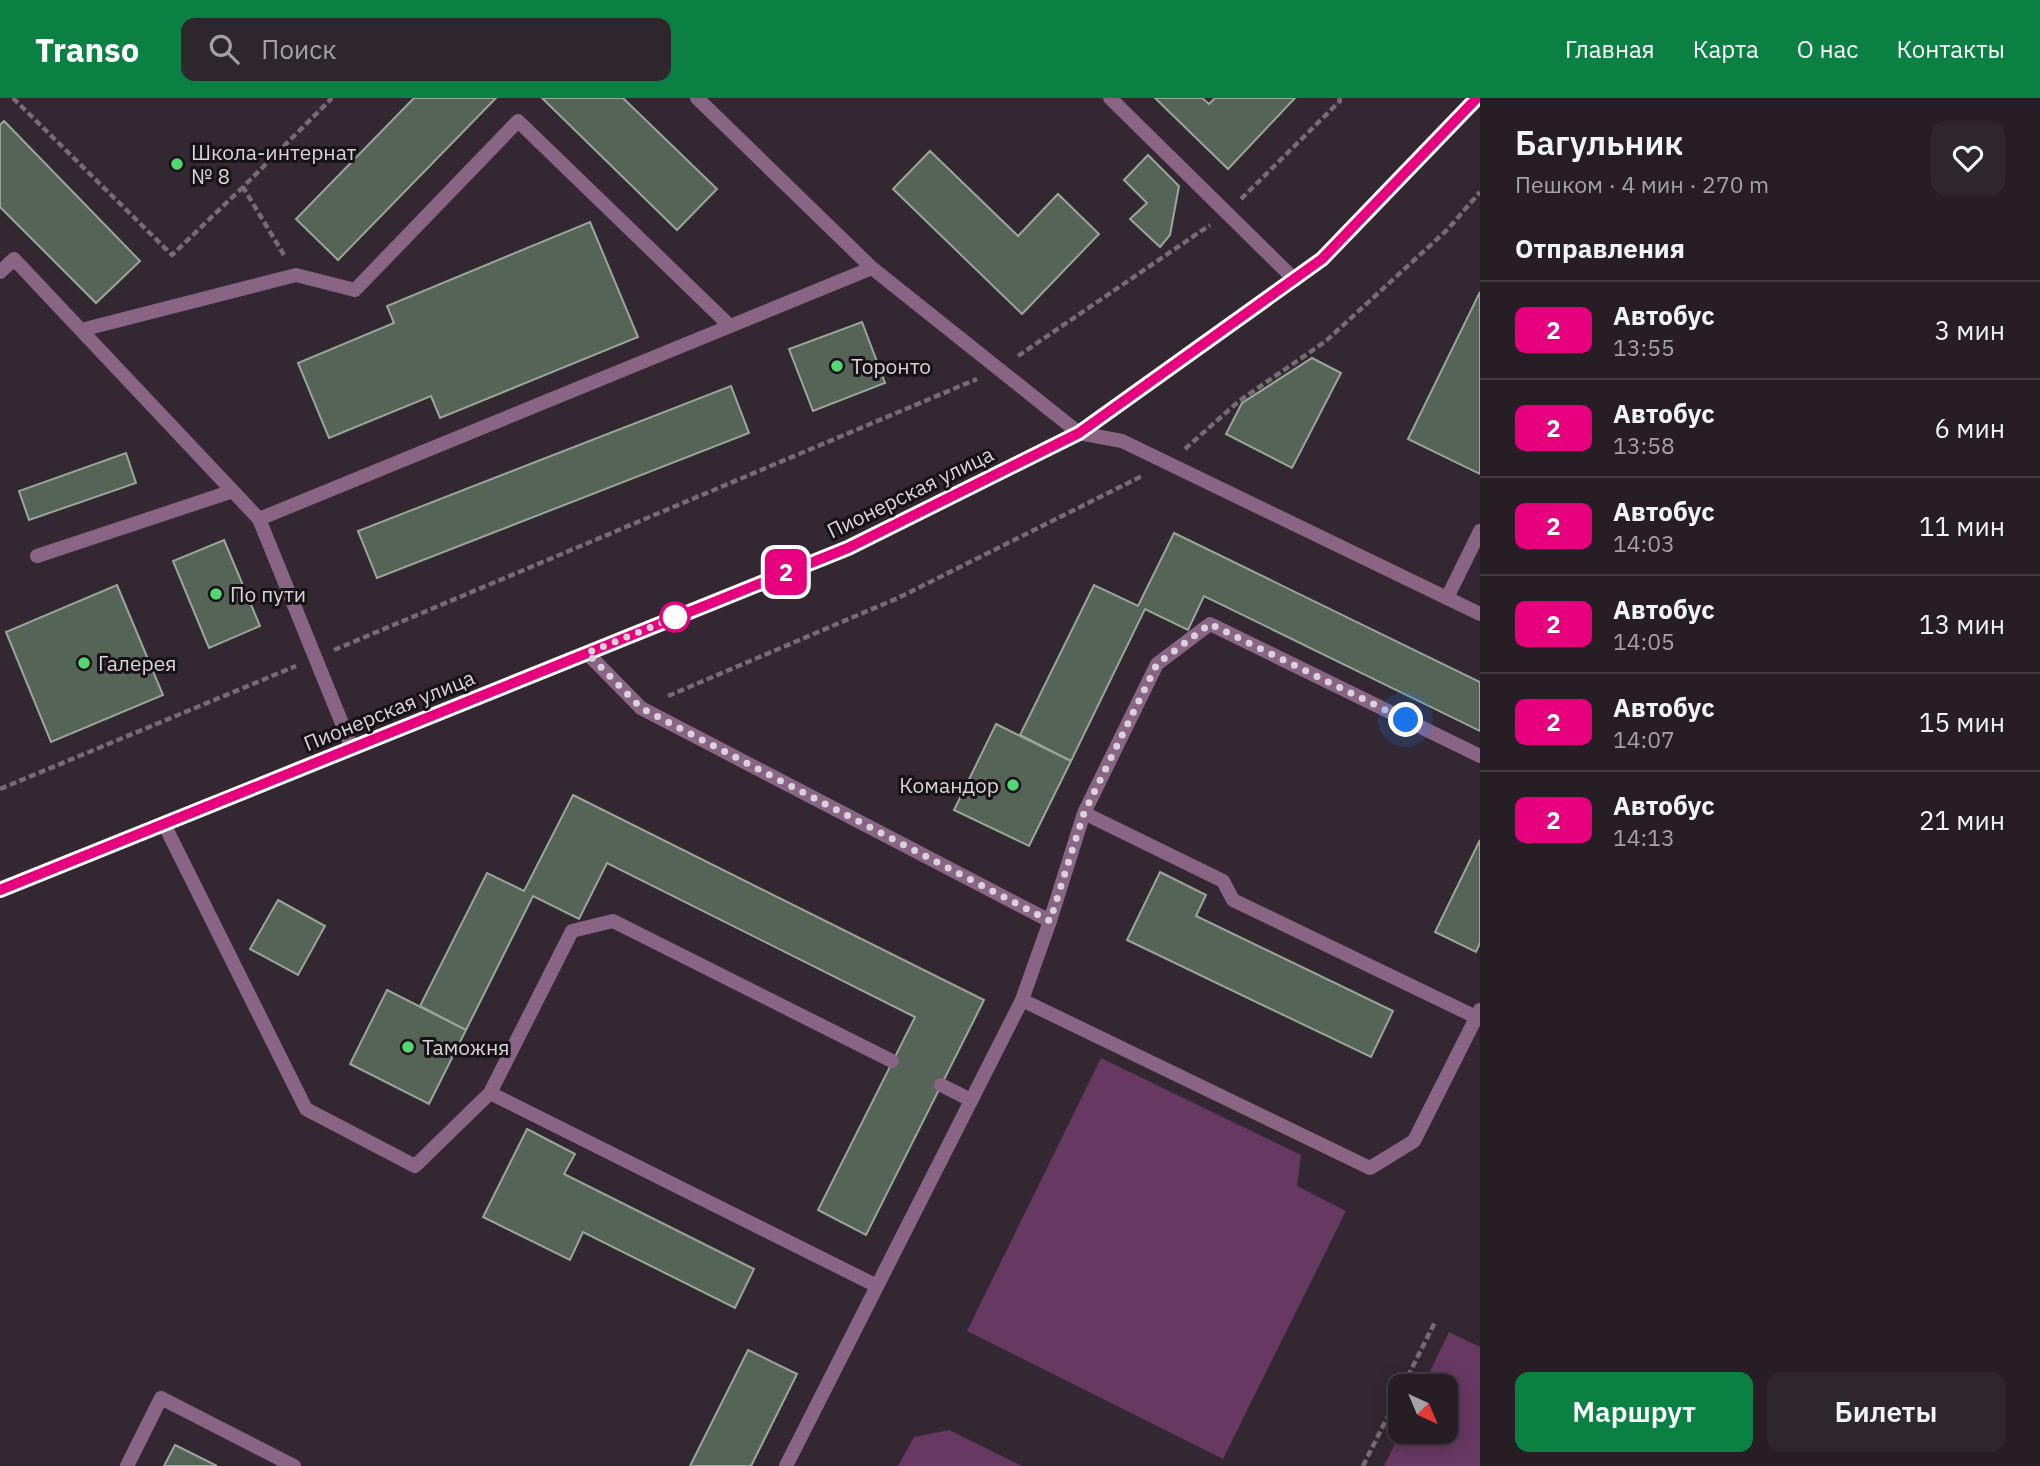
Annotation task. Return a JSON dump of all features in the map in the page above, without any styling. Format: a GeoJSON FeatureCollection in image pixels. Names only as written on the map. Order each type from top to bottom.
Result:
{"type":"FeatureCollection","features":[{"type":"Feature","properties":{"kind":"street"},"geometry":{"type":"LineString","coordinates":[[697,98],[872,268],[1079,433],[1122,441],[1480,614]]}},
{"type":"Feature","properties":{"kind":"street"},"geometry":{"type":"LineString","coordinates":[[1110,98],[1295,280]]}},
{"type":"Feature","properties":{"kind":"street","name":"Пионерская улица"},"geometry":{"type":"LineString","coordinates":[[0,890],[848,548],[1079,433],[1322,259],[1477,98]]}},
{"type":"Feature","properties":{"kind":"street"},"geometry":{"type":"LineString","coordinates":[[81,330],[296,275],[355,290],[518,121],[730,326]]}},
{"type":"Feature","properties":{"kind":"street"},"geometry":{"type":"LineString","coordinates":[[0,272],[14,259],[259,519],[352,748]]}},
{"type":"Feature","properties":{"kind":"street"},"geometry":{"type":"LineString","coordinates":[[259,519],[872,268]]}},
{"type":"Feature","properties":{"kind":"street"},"geometry":{"type":"LineString","coordinates":[[37,556],[233,491]]}},
{"type":"Feature","properties":{"kind":"street"},"geometry":{"type":"LineString","coordinates":[[1447,598],[1480,531]]}},
{"type":"Feature","properties":{"kind":"street"},"geometry":{"type":"LineString","coordinates":[[786,1466],[1021,1000],[1050,921],[1084,813],[1157,664],[1210,624],[1480,756]]}},
{"type":"Feature","properties":{"kind":"street"},"geometry":{"type":"LineString","coordinates":[[587,653],[641,708],[1050,921]]}},
{"type":"Feature","properties":{"kind":"street"},"geometry":{"type":"LineString","coordinates":[[1021,1000],[1370,1168],[1415,1140],[1478,1014],[1233,900],[1223,880],[1084,813]]}},
{"type":"Feature","properties":{"kind":"street"},"geometry":{"type":"LineString","coordinates":[[164,824],[306,1109],[415,1166],[490,1093],[572,931],[613,921],[892,1061]]}},
{"type":"Feature","properties":{"kind":"street"},"geometry":{"type":"LineString","coordinates":[[941,1085],[971,1100]]}},
{"type":"Feature","properties":{"kind":"street"},"geometry":{"type":"LineString","coordinates":[[490,1093],[877,1286]]}},
{"type":"Feature","properties":{"kind":"street"},"geometry":{"type":"LineString","coordinates":[[127,1466],[160,1398],[294,1466]]}},
{"type":"Feature","properties":{"kind":"path"},"geometry":{"type":"LineString","coordinates":[[13,98],[172,255],[331,98]]}},
{"type":"Feature","properties":{"kind":"path"},"geometry":{"type":"LineString","coordinates":[[0,789],[999,369],[1227,213],[1340,101],[1339,98]]}},
{"type":"Feature","properties":{"kind":"path"},"geometry":{"type":"LineString","coordinates":[[243,187],[296,275]]}},
{"type":"Feature","properties":{"kind":"path"},"geometry":{"type":"LineString","coordinates":[[641,708],[898,598],[1169,463],[1239,401],[1326,341],[1448,229],[1480,192]]}},
{"type":"Feature","properties":{"kind":"path"},"geometry":{"type":"LineString","coordinates":[[1409,1374],[1435,1322]]}},
{"type":"Feature","properties":{"kind":"path"},"geometry":{"type":"LineString","coordinates":[[1363,1466],[1388,1416]]}},
{"type":"Feature","properties":{"kind":"shaded area"},"geometry":{"type":"Polygon","coordinates":[[[1101,1058],[1301,1155],[1297,1186],[1346,1211],[1223,1459],[967,1331],[1101,1058]]]}},
{"type":"Feature","properties":{"kind":"shaded area"},"geometry":{"type":"Polygon","coordinates":[[[1449,1332],[1480,1347],[1480,1466],[1384,1466],[1395,1444],[1458,1444],[1458,1374],[1429,1374],[1449,1332]]]}},
{"type":"Feature","properties":{"kind":"shaded area"},"geometry":{"type":"Polygon","coordinates":[[[949,1430],[1022,1466],[898,1466],[914,1437],[949,1430]]]}},
{"type":"Feature","properties":{"kind":"building"},"geometry":{"type":"Polygon","coordinates":[[[414,98],[496,98],[338,260],[296,219],[414,98]]]}},
{"type":"Feature","properties":{"kind":"building"},"geometry":{"type":"Polygon","coordinates":[[[542,98],[623,98],[717,189],[677,230],[542,98]]]}},
{"type":"Feature","properties":{"kind":"building"},"geometry":{"type":"Polygon","coordinates":[[[1155,98],[1202,98],[1209,104],[1215,98],[1295,98],[1228,169],[1155,98]]]}},
{"type":"Feature","properties":{"kind":"building"},"geometry":{"type":"Polygon","coordinates":[[[4,121],[140,261],[96,303],[0,207],[0,125],[4,121]]]}},
{"type":"Feature","properties":{"kind":"building"},"geometry":{"type":"Polygon","coordinates":[[[930,151],[1018,236],[1058,194],[1099,234],[1022,314],[893,189],[930,151]]]}},
{"type":"Feature","properties":{"kind":"building"},"geometry":{"type":"Polygon","coordinates":[[[1148,155],[1179,186],[1170,235],[1160,247],[1130,219],[1147,203],[1124,180],[1148,155]]]}},
{"type":"Feature","properties":{"kind":"building"},"geometry":{"type":"Polygon","coordinates":[[[590,222],[638,337],[440,418],[431,396],[329,438],[298,363],[394,323],[387,306],[590,222]]]}},
{"type":"Feature","properties":{"kind":"building"},"geometry":{"type":"Polygon","coordinates":[[[1480,292],[1480,474],[1408,439],[1480,292]]]}},
{"type":"Feature","properties":{"kind":"building","name":"Торонто"},"geometry":{"type":"Polygon","coordinates":[[[862,322],[885,383],[813,411],[789,349],[862,322]]]}},
{"type":"Feature","properties":{"kind":"building"},"geometry":{"type":"Polygon","coordinates":[[[1312,358],[1341,373],[1292,468],[1226,434],[1242,403],[1312,358]]]}},
{"type":"Feature","properties":{"kind":"building"},"geometry":{"type":"Polygon","coordinates":[[[731,386],[749,433],[377,578],[358,531],[731,386]]]}},
{"type":"Feature","properties":{"kind":"building"},"geometry":{"type":"Polygon","coordinates":[[[126,453],[136,483],[29,520],[19,491],[126,453]]]}},
{"type":"Feature","properties":{"kind":"building"},"geometry":{"type":"Polygon","coordinates":[[[1174,533],[1480,682],[1480,731],[1204,596],[1188,630],[1145,609],[1071,761],[1020,735],[1094,585],[1138,606],[1174,533]]]}},
{"type":"Feature","properties":{"kind":"building","name":"По пути"},"geometry":{"type":"Polygon","coordinates":[[[224,540],[260,626],[209,648],[173,561],[224,540]]]}},
{"type":"Feature","properties":{"kind":"building","name":"Галерея"},"geometry":{"type":"Polygon","coordinates":[[[117,585],[163,695],[51,742],[6,632],[117,585]]]}},
{"type":"Feature","properties":{"kind":"building","name":"Командор"},"geometry":{"type":"Polygon","coordinates":[[[996,724],[1071,761],[1029,846],[954,810],[996,724]]]}},
{"type":"Feature","properties":{"kind":"building"},"geometry":{"type":"Polygon","coordinates":[[[573,795],[984,1000],[866,1235],[818,1210],[915,1017],[607,863],[579,919],[533,896],[466,1030],[420,1006],[487,873],[524,891],[573,795]]]}},
{"type":"Feature","properties":{"kind":"building"},"geometry":{"type":"Polygon","coordinates":[[[1480,840],[1480,943],[1476,952],[1435,932],[1480,840]]]}},
{"type":"Feature","properties":{"kind":"building"},"geometry":{"type":"Polygon","coordinates":[[[1160,872],[1206,895],[1196,916],[1393,1011],[1371,1057],[1127,940],[1160,872]]]}},
{"type":"Feature","properties":{"kind":"building"},"geometry":{"type":"Polygon","coordinates":[[[278,900],[325,926],[298,975],[250,949],[278,900]]]}},
{"type":"Feature","properties":{"kind":"building","name":"Таможня"},"geometry":{"type":"Polygon","coordinates":[[[387,990],[466,1030],[429,1104],[350,1064],[387,990]]]}},
{"type":"Feature","properties":{"kind":"building"},"geometry":{"type":"Polygon","coordinates":[[[527,1129],[575,1154],[564,1174],[754,1269],[735,1308],[583,1232],[570,1260],[483,1217],[527,1129]]]}},
{"type":"Feature","properties":{"kind":"building"},"geometry":{"type":"Polygon","coordinates":[[[748,1350],[797,1374],[751,1466],[690,1466],[748,1350]]]}},
{"type":"Feature","properties":{"kind":"building"},"geometry":{"type":"Polygon","coordinates":[[[175,1445],[217,1466],[164,1466],[175,1445]]]}},
{"type":"Feature","properties":{"kind":"bus line","name":"2"},"geometry":{"type":"LineString","coordinates":[[0,890],[848,548],[1079,433],[1274,296],[1322,259],[1477,98]]}},
{"type":"Feature","properties":{"kind":"place","name":"Школа-интернат № 8"},"geometry":{"type":"Point","coordinates":[177,164]}},
{"type":"Feature","properties":{"kind":"place","name":"Торонто"},"geometry":{"type":"Point","coordinates":[837,366]}},
{"type":"Feature","properties":{"kind":"place","name":"По пути"},"geometry":{"type":"Point","coordinates":[216,594]}},
{"type":"Feature","properties":{"kind":"place","name":"Галерея"},"geometry":{"type":"Point","coordinates":[84,663]}},
{"type":"Feature","properties":{"kind":"place","name":"Командор"},"geometry":{"type":"Point","coordinates":[1013,785]}},
{"type":"Feature","properties":{"kind":"place","name":"Таможня"},"geometry":{"type":"Point","coordinates":[408,1047]}},
{"type":"Feature","properties":{"kind":"route"},"geometry":{"type":"LineString","coordinates":[[675,617],[686,613],[587,653],[641,708],[1050,921],[1084,813],[1157,664],[1210,624],[1406,720]]}}]}
